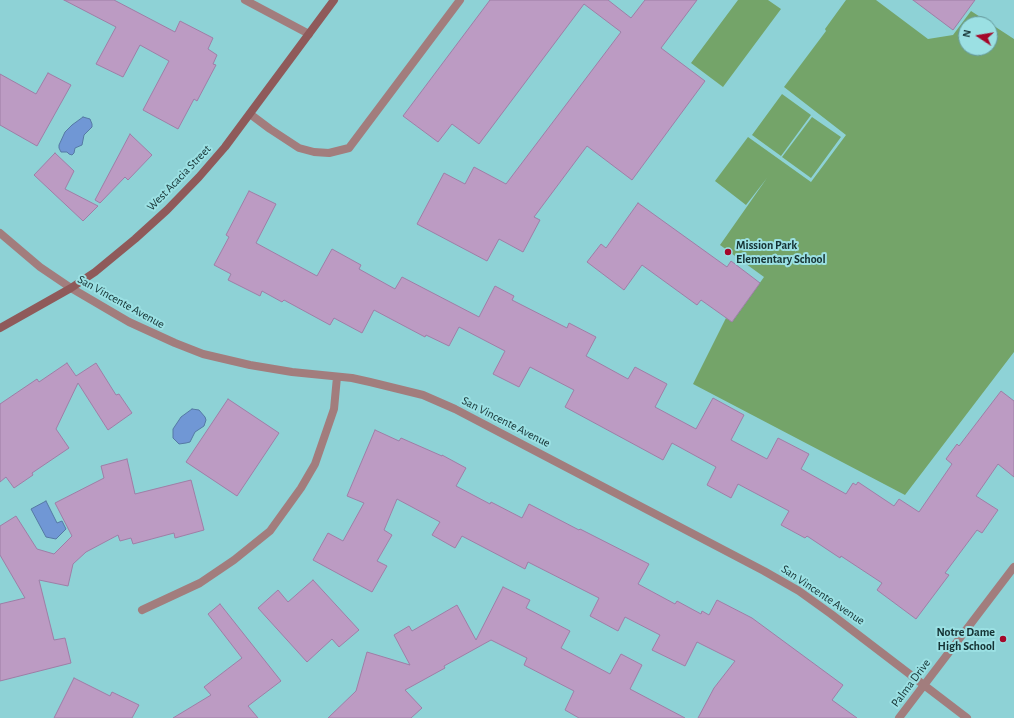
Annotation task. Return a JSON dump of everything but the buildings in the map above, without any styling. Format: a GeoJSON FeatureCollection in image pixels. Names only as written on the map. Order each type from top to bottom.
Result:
{"type":"FeatureCollection","features":[{"type":"Feature","properties":{"kind":"street"},"geometry":{"type":"LineString","coordinates":[[245,0],[309,34]]}},
{"type":"Feature","properties":{"kind":"street","name":"West Acacia Street"},"geometry":{"type":"LineString","coordinates":[[0,328],[71,288],[95,272],[167,210],[225,147],[334,0]]}},
{"type":"Feature","properties":{"kind":"street"},"geometry":{"type":"LineString","coordinates":[[250,114],[270,130],[299,148],[314,152],[329,153],[349,148],[460,0]]}},
{"type":"Feature","properties":{"kind":"street","name":"San Vincente Avenue"},"geometry":{"type":"LineString","coordinates":[[0,233],[40,267],[71,288],[129,322],[203,354],[250,365],[370,382],[423,396],[456,409],[764,571],[799,591],[837,618],[967,718]]}},
{"type":"Feature","properties":{"kind":"street"},"geometry":{"type":"LineString","coordinates":[[142,610],[200,583],[234,560],[270,530],[301,488],[315,464],[334,409],[337,377]]}},
{"type":"Feature","properties":{"kind":"street","name":"Palma Drive"},"geometry":{"type":"LineString","coordinates":[[899,718],[1014,567]]}},
{"type":"Feature","properties":{"kind":"green space"},"geometry":{"type":"Polygon","coordinates":[[[738,0],[768,0],[781,9],[723,87],[691,63],[738,0]]]}},
{"type":"Feature","properties":{"kind":"green space"},"geometry":{"type":"Polygon","coordinates":[[[846,0],[876,0],[928,39],[953,35],[958,28],[958,56],[998,56],[998,29],[1014,39],[1014,352],[905,495],[693,384],[726,318],[732,322],[764,277],[720,245],[767,178],[746,205],[715,181],[748,137],[811,182],[846,135],[784,87],[826,31],[825,29],[846,0]]]}},
{"type":"Feature","properties":{"kind":"green space"},"geometry":{"type":"Polygon","coordinates":[[[971,11],[979,16],[967,16],[971,11]]]}},
{"type":"Feature","properties":{"kind":"green space"},"geometry":{"type":"Polygon","coordinates":[[[782,94],[811,115],[781,156],[752,135],[782,94]]]}},
{"type":"Feature","properties":{"kind":"green space"},"geometry":{"type":"Polygon","coordinates":[[[812,117],[841,137],[811,178],[782,157],[812,117]]]}},
{"type":"Feature","properties":{"kind":"water"},"geometry":{"type":"Polygon","coordinates":[[[83,117],[90,119],[92,127],[84,135],[82,145],[75,148],[72,155],[67,152],[61,152],[59,145],[65,132],[83,117]]]}},
{"type":"Feature","properties":{"kind":"water"},"geometry":{"type":"Polygon","coordinates":[[[192,409],[199,410],[205,417],[206,420],[204,426],[195,432],[190,442],[179,444],[173,438],[173,429],[181,417],[192,409]]]}},
{"type":"Feature","properties":{"kind":"water"},"geometry":{"type":"Polygon","coordinates":[[[46,501],[57,523],[62,521],[66,529],[56,539],[46,537],[31,509],[46,501]]]}},
{"type":"Feature","properties":{"kind":"place","name":"Mission Park Elementary School"},"geometry":{"type":"Point","coordinates":[728,252]}},
{"type":"Feature","properties":{"kind":"place","name":"Notre Dame High School"},"geometry":{"type":"Point","coordinates":[1003,639]}}]}
